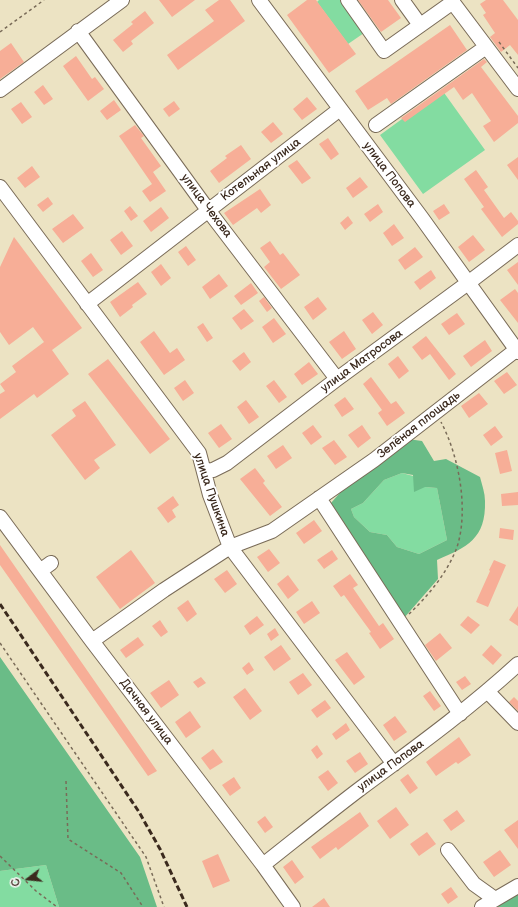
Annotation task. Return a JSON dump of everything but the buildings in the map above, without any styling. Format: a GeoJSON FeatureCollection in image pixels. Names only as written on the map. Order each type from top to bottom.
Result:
{"type":"FeatureCollection","features":[{"type":"Feature","properties":{"kind":"street"},"geometry":{"type":"LineString","coordinates":[[0,90],[122,0]]}},
{"type":"Feature","properties":{"kind":"street","name":"улица Попова"},"geometry":{"type":"LineString","coordinates":[[259,0],[421,217],[517,351]]}},
{"type":"Feature","properties":{"kind":"street"},"geometry":{"type":"LineString","coordinates":[[348,0],[384,51],[452,1],[491,43],[518,89]]}},
{"type":"Feature","properties":{"kind":"street"},"geometry":{"type":"LineString","coordinates":[[402,0],[420,25]]}},
{"type":"Feature","properties":{"kind":"street","name":"улица Чехова"},"geometry":{"type":"LineString","coordinates":[[78,31],[208,210],[337,379]]}},
{"type":"Feature","properties":{"kind":"street"},"geometry":{"type":"LineString","coordinates":[[376,125],[491,43]]}},
{"type":"Feature","properties":{"kind":"street","name":"Котельная улица"},"geometry":{"type":"LineString","coordinates":[[87,304],[340,109]]}},
{"type":"Feature","properties":{"kind":"street","name":"улица Пушкина"},"geometry":{"type":"LineString","coordinates":[[0,187],[199,453],[210,495],[230,547],[394,764]]}},
{"type":"Feature","properties":{"kind":"street","name":"улица Матросова"},"geometry":{"type":"LineString","coordinates":[[204,471],[213,470],[227,463],[337,379],[468,284],[518,245]]}},
{"type":"Feature","properties":{"kind":"street","name":"Зелёная площадь"},"geometry":{"type":"LineString","coordinates":[[92,641],[164,590],[230,547],[272,531],[374,460],[517,351]]}},
{"type":"Feature","properties":{"kind":"street"},"geometry":{"type":"LineString","coordinates":[[319,498],[460,714]]}},
{"type":"Feature","properties":{"kind":"street","name":"Дачная улица"},"geometry":{"type":"LineString","coordinates":[[0,517],[46,567],[92,641],[263,865],[293,907]]}},
{"type":"Feature","properties":{"kind":"street","name":"улица Попова"},"geometry":{"type":"LineString","coordinates":[[263,865],[360,788],[488,692],[518,664]]}},
{"type":"Feature","properties":{"kind":"street"},"geometry":{"type":"LineString","coordinates":[[488,692],[518,724]]}},
{"type":"Feature","properties":{"kind":"street"},"geometry":{"type":"LineString","coordinates":[[448,850],[474,884],[495,899]]}},
{"type":"Feature","properties":{"kind":"street"},"geometry":{"type":"LineString","coordinates":[[482,907],[518,886]]}},
{"type":"Feature","properties":{"kind":"street"},"geometry":{"type":"LineString","coordinates":[[282,892],[283,907]]}},
{"type":"Feature","properties":{"kind":"path"},"geometry":{"type":"LineString","coordinates":[[0,32],[44,0]]}},
{"type":"Feature","properties":{"kind":"path"},"geometry":{"type":"LineString","coordinates":[[491,43],[505,49],[518,68]]}},
{"type":"Feature","properties":{"kind":"path"},"geometry":{"type":"LineString","coordinates":[[401,623],[441,578],[456,547],[463,515],[459,473],[446,431],[436,412]]}},
{"type":"Feature","properties":{"kind":"path"},"geometry":{"type":"LineString","coordinates":[[0,643],[146,857],[164,907]]}},
{"type":"Feature","properties":{"kind":"path"},"geometry":{"type":"LineString","coordinates":[[66,781],[68,839],[122,873],[143,907]]}},
{"type":"Feature","properties":{"kind":"path"},"geometry":{"type":"LineString","coordinates":[[0,856],[36,891],[57,907]]}},
{"type":"Feature","properties":{"kind":"green space"},"geometry":{"type":"Polygon","coordinates":[[[319,0],[340,0],[364,33],[348,44],[317,2],[319,0]]]}},
{"type":"Feature","properties":{"kind":"green space"},"geometry":{"type":"Polygon","coordinates":[[[442,90],[485,150],[423,194],[380,135],[442,90]]]}},
{"type":"Feature","properties":{"kind":"green space"},"geometry":{"type":"Polygon","coordinates":[[[408,439],[422,441],[434,461],[446,459],[480,477],[485,501],[482,524],[478,533],[466,546],[437,560],[438,579],[404,618],[331,503],[345,487],[408,439]],[[402,473],[384,480],[363,503],[351,509],[354,517],[370,532],[387,535],[397,547],[419,554],[447,540],[437,488],[425,487],[414,492],[413,475],[402,473]]]}},
{"type":"Feature","properties":{"kind":"green space"},"geometry":{"type":"Polygon","coordinates":[[[402,473],[413,476],[425,487],[437,488],[447,540],[419,554],[397,547],[387,535],[370,532],[354,517],[351,509],[363,503],[384,480],[402,473]]]}},
{"type":"Feature","properties":{"kind":"green space"},"geometry":{"type":"Polygon","coordinates":[[[0,657],[140,857],[157,907],[59,907],[46,865],[0,871],[0,657]]]}},
{"type":"Feature","properties":{"kind":"green space"},"geometry":{"type":"Polygon","coordinates":[[[46,865],[59,907],[0,907],[0,871],[46,865]]]}},
{"type":"Feature","properties":{"kind":"green space"},"geometry":{"type":"Polygon","coordinates":[[[518,890],[518,907],[490,907],[518,890]]]}},
{"type":"Feature","properties":{"kind":"railway"},"geometry":{"type":"LineString","coordinates":[[0,604],[139,812],[160,849],[187,907]]}}]}
